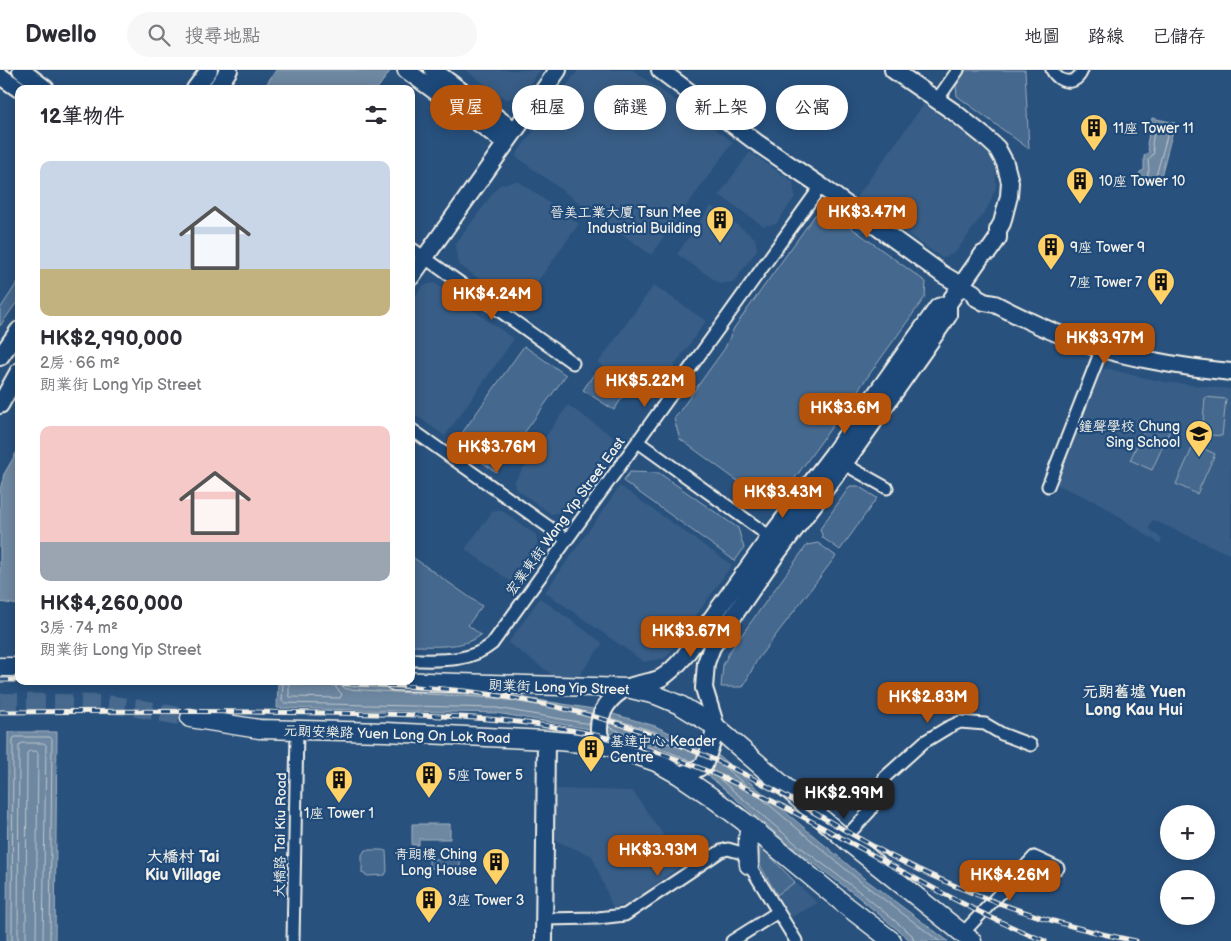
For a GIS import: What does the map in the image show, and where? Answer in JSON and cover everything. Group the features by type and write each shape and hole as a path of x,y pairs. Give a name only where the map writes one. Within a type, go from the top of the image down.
{"main road":[{"path":"0,667 15,667"},
{"name":"朗業街 Long Yip Street","path":"415,682 627,688 656,695 680,705 716,727 845,838 968,937"},
{"name":"元朗安樂路 Yuen Long On Lok Road","path":"190,718 259,729 298,731 386,732 546,740 601,739 628,752 656,762 679,775 750,826 892,941"},
{"path":"749,865 748,838 750,826"}],"street":[{"path":"198,85 209,70"},
{"path":"219,85 229,70"},
{"path":"406,70 511,137"},
{"path":"433,70 511,137"},
{"path":"415,272 558,70"},
{"path":"660,70 756,142 984,302 994,304 1068,338 1102,348 1189,367 1231,372"},
{"path":"679,775 696,770 704,765 716,727 704,688 706,663 712,647 776,541 833,454 938,307 948,304 967,289 983,254 981,246 989,233 998,230 1002,223 1009,196 1010,182 1005,163 997,148 937,100 893,70"},
{"path":"937,100 958,70"},
{"path":"1052,70 1055,76 1067,82 1074,81 1081,74 1082,70"},
{"path":"0,76 15,86"},
{"name":"宏業東街 Wang Yip Street East","path":"415,660 463,659 478,654 492,644 821,186"},
{"path":"415,251 573,362"},
{"path":"601,739 603,712 608,701 627,688 659,678 674,668 776,541 844,464 948,316 948,304"},
{"path":"0,356 15,335"},
{"path":"1048,486 1102,348"},
{"path":"0,406 15,378"},
{"path":"415,432 567,540"},
{"path":"638,442 776,541"},
{"path":"844,464 886,488"},
{"path":"845,838 870,811 885,777 924,742 947,728 960,722 985,724 1002,734 1031,745"},
{"name":"大橋路 Tai Kiu Road","path":"293,941 298,731"},
{"path":"544,941 546,740"},
{"path":"544,918 598,918 625,915 721,851 728,849 742,853 796,941"},
{"path":"968,937 1034,857 1058,868"},
{"path":"732,941 778,912"}],"shaded area":[{"path":"465,70 540,70 529,85 512,85 512,98 506,99 502,96 502,85 486,85"},
{"path":"578,70 633,70 654,85 594,85 594,130 666,130 666,94 676,101 676,130 716,130 733,142 651,255 515,156 534,130 584,130 584,85 567,85"},
{"path":"966,70 1025,70 1029,149 957,96 956,86"},
{"path":"924,104 983,147 992,159 996,173 996,187 988,207 956,252 942,258 856,198"},
{"path":"750,152 793,182 795,197 776,224 763,226 719,195"},
{"path":"518,181 579,224 519,307 458,264 455,245 499,185"},
{"name":"晉美工業大廈 Tsun Mee Industrial Building","path":"711,206 755,238 757,250 734,282 720,284 677,254"},
{"path":"831,213 926,282 925,297 782,496 761,498 680,439 674,419 725,348 734,328 815,215"},
{"path":"435,283 514,339 445,436 415,415 415,296 423,285"},
{"path":"654,285 706,321 650,400 598,363"},
{"path":"15,286 15,305 0,326 0,309"},
{"path":"524,346 566,375 496,472 455,443"},
{"path":"1104,369 1164,382 1231,389 1231,555 1153,520 1149,528 1162,539 1160,544 1100,504 1058,485 1057,478 1099,376"},
{"path":"596,371 626,392 614,410 583,390"},
{"path":"1205,397 1226,399 1222,436 1202,434"},
{"path":"568,405 612,436 614,449 571,510 551,514 516,489 515,480"},
{"path":"1149,420 1170,430 1152,470 1130,460"},
{"path":"1194,444 1215,454 1197,494 1176,484"},
{"path":"630,472 659,473 738,528 744,548 735,561 623,481"},
{"path":"620,486 732,565 666,658 644,662 545,592"},
{"path":"850,486 858,486 877,498 840,550 823,538 820,529"},
{"path":"501,510 536,535 539,555 517,586 465,549 492,512"},
{"path":"818,543 836,556 757,660 743,687 721,687 723,665 730,651 807,545"},
{"path":"415,559 482,606 468,625 481,635 465,643 415,646"},
{"path":"540,598 603,643 579,676 554,676 508,643"},
{"path":"556,789 633,791 683,864 627,905 613,908 592,856 554,840"},
{"path":"760,846 795,882 777,895 759,863"},
{"path":"365,850 386,851 387,871 385,875 368,876 362,873 362,855"},
{"path":"429,859 460,859 460,868 429,868"},
{"path":"795,882 818,903 790,918 777,895"}],"water":[{"path":"276,70 391,70 380,85 266,85"},
{"path":"1152,118 1175,123 1160,180 1153,184 1138,178 1140,172 1144,170 1144,156 1149,152 1147,144"},
{"path":"15,455 15,604 0,602 0,490 4,474"},
{"path":"278,685 362,685 496,693 599,710 655,726 719,756 865,879 948,941 911,941 857,896 792,847 709,776 673,758 607,732 496,713 277,708"},
{"path":"8,732 57,732 55,941 7,941"},
{"path":"412,824 450,824 450,839 419,839 419,845 412,845"}],"tunnel":[{"path":"0,702 106,704 190,718"}],"railway":[{"path":"0,680 15,680"},
{"path":"372,685 442,689 496,695 558,707 648,733 731,767 895,858 953,885 1043,918 1136,941"},
{"path":"0,712 284,712 413,715 500,720 543,725 585,733 628,743 720,776 813,822 951,897 1045,941"}],"place":[{"name":"11座 Tower 11","path":"1094,152"},
{"name":"10座 Tower 10","path":"1080,205"},
{"name":"晉美工業大廈 Tsun Mee Industrial Building","path":"720,244"},
{"name":"9座 Tower 9","path":"1051,271"},
{"name":"7座 Tower 7","path":"1161,306"},
{"name":"鐘聲學校 Chung Sing School","path":"1199,458"},
{"name":"基達中心 Keader Centre","path":"591,773"},
{"name":"5座 Tower 5","path":"429,799"},
{"name":"1座 Tower 1","path":"339,804"},
{"name":"青朗樓 Ching Long House","path":"496,886"},
{"name":"3座 Tower 3","path":"429,924"}],"district":[{"name":"元朗舊墟 Yuen Long Kau Hui","path":"1134,700"},
{"name":"大橋村 Tai Kiu Village","path":"183,865"}]}
